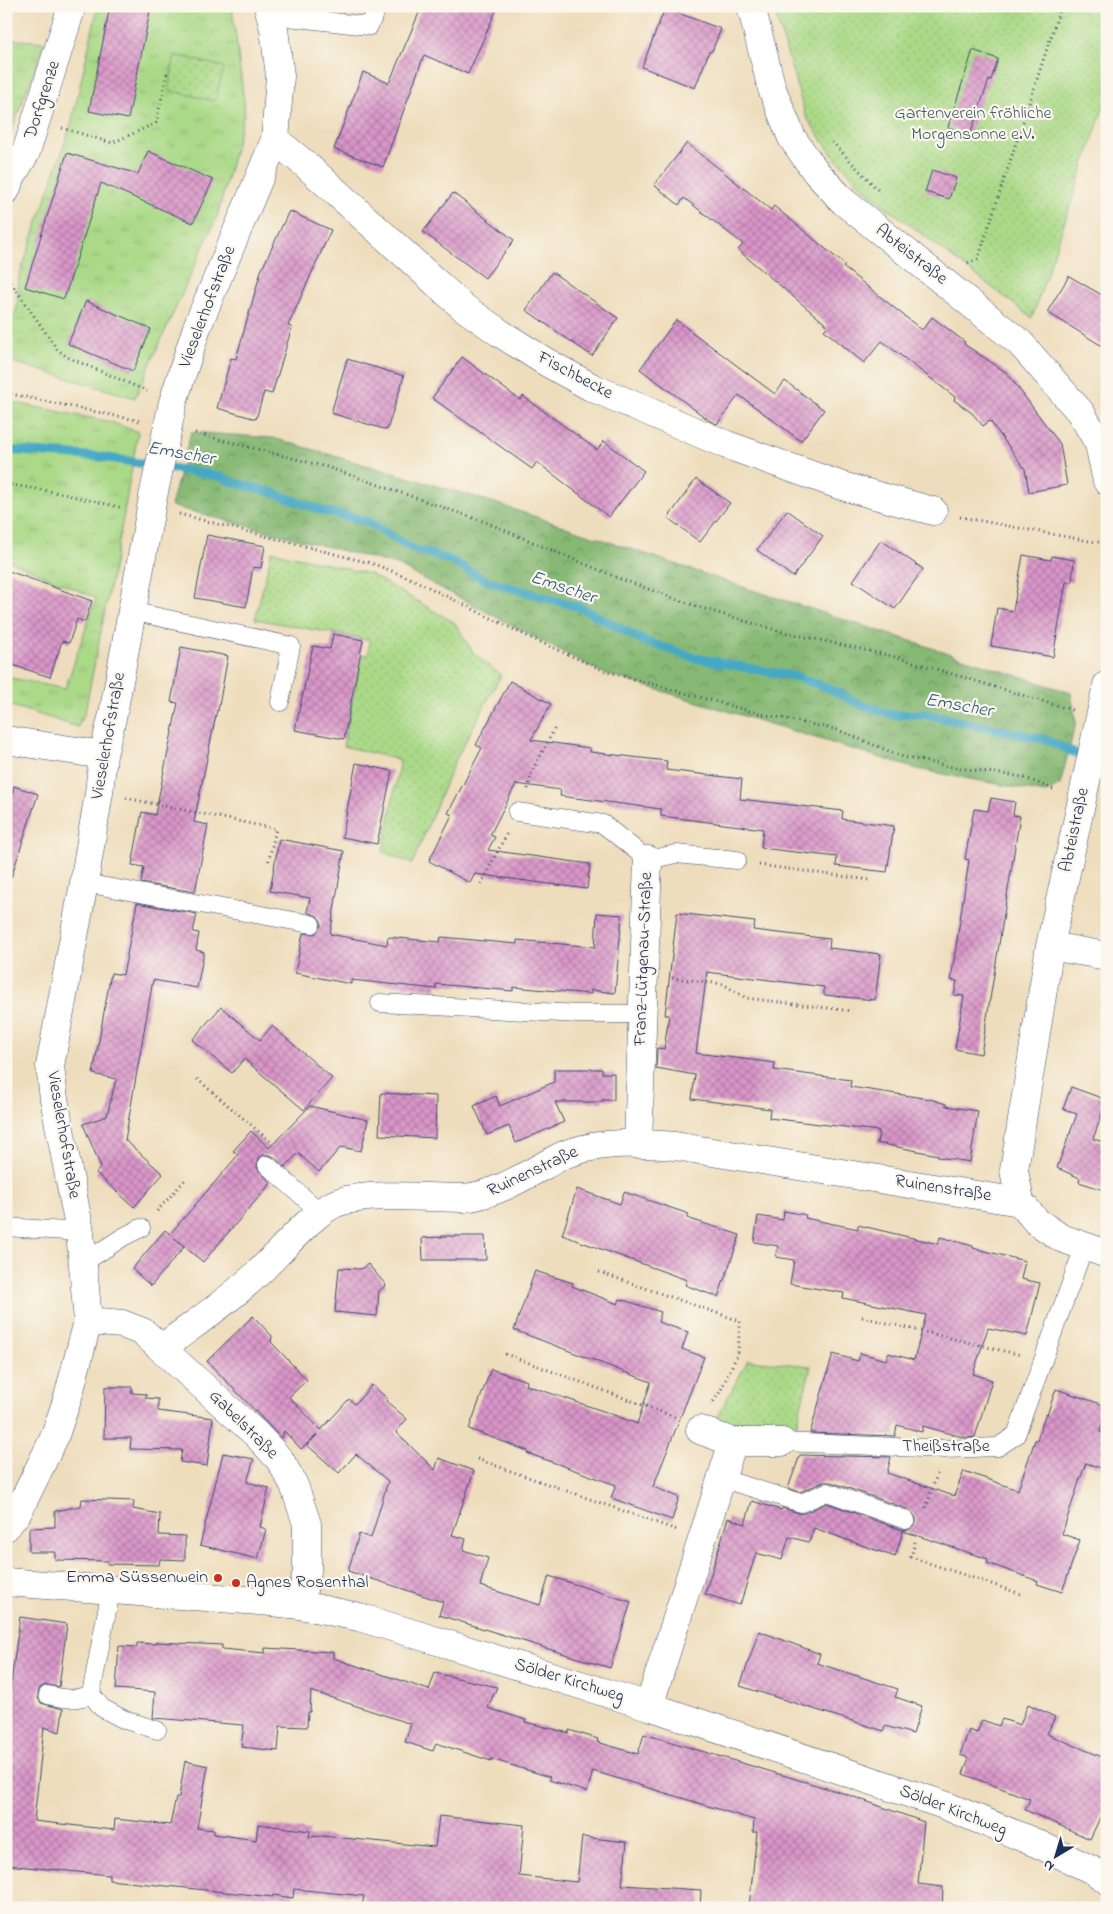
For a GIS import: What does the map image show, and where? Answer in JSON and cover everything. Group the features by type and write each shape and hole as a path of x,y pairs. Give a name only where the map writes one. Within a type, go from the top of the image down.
{"street":[{"name":"Dorfgrenze","path":"6,190 10,179 26,152 72,6"},
{"name":"Abteistraße","path":"751,6 772,89 792,138 816,172 844,202 1020,343 1081,413 1103,446 1107,481"},
{"name":"Vieselerhofstraße","path":"6,1527 18,1512 54,1438 68,1397 88,1321 80,1232 54,1099 50,1066 84,883 99,793 103,756 168,422 197,327 275,140 280,76 274,29 269,10"},
{"name":"Fischbecke","path":"275,140 312,170 464,307 500,333 546,362 591,387 727,446 842,486 933,511"},
{"name":"Abteistraße","path":"1020,1202 1014,1170 1050,946 1107,685"},
{"path":"6,740 103,756"},
{"name":"Franz-Lütgenau-Straße","path":"638,1143 648,860"},
{"path":"1050,946 1107,956"},
{"name":"Ruinenstraße","path":"162,1348 255,1276 320,1212 338,1202 358,1198 465,1198 482,1196 504,1188 568,1153 593,1147 638,1143 684,1148 1020,1202"},
{"path":"1020,1202 1036,1221 1061,1238 1096,1250"},
{"path":"88,1321 122,1324 143,1332 162,1348"},
{"name":"Gabelstraße","path":"162,1348 256,1434 280,1460 294,1485 307,1524 307,1570 300,1605"},
{"name":"Theißstraße","path":"703,1421 733,1442 782,1442"},
{"path":"649,1706 733,1442"},
{"name":"Sölder Kirchweg","path":"6,1582 300,1605 359,1617 649,1706 944,1804 1036,1843 1107,1880"}],"lane":[{"path":"269,10 368,26 378,6"},
{"path":"131,611 291,646 280,702"},
{"name":"Franz-Lütgenau-Straße","path":"518,812 603,824 648,860"},
{"path":"648,860 676,854 737,860"},
{"path":"84,883 311,924"},
{"path":"380,1003 579,1014 644,1014"},
{"path":"267,1165 320,1212"},
{"path":"6,1227 80,1232"},
{"path":"84,1263 123,1237 141,1228"},
{"name":"Theißstraße","path":"782,1442 946,1449 998,1447 1016,1435 1044,1360 1096,1250"},
{"path":"720,1478 801,1503 827,1492 915,1518"},
{"path":"111,1590 91,1694 102,1708 125,1720 157,1730"},
{"path":"48,1694 70,1700 81,1699 91,1694"}],"path":[{"path":"965,262 970,264 978,259 1062,6"},
{"path":"37,120 112,143 156,123 167,74 171,75"},
{"path":"828,138 883,194"},
{"path":"6,282 12,284 57,349 168,422"},
{"path":"6,393 168,422 327,467 485,522 618,578 698,607 780,632 896,657 1097,729"},
{"path":"6,484 151,506 374,564 414,580 531,638 605,671 757,713 838,730 902,757 953,767 1023,777 1082,796"},
{"path":"933,511 976,521 1107,543"},
{"path":"99,793 276,829 268,864"},
{"path":"737,860 768,868 870,880"},
{"path":"644,975 723,984 746,998 852,1011"},
{"path":"197,1079 273,1143 267,1165"},
{"path":"141,1228 186,1178"},
{"path":"505,1354 683,1419 703,1421 720,1392 738,1353 740,1322 599,1272"},
{"path":"862,1317 1044,1360"},
{"path":"915,1518 946,1449"},
{"path":"478,1459 701,1538"},
{"path":"916,1541 911,1557 1021,1594"}],"green space":[{"path":"98,6 232,6 245,110 218,214 135,398 6,360 6,337 17,308 19,277 71,125"},
{"name":"Gartenverein fröhliche Morgensonne e.V.","path":"773,6 1107,6 1107,97 1032,318 868,193 834,157 806,117"},
{"path":"6,39 45,42 6,145"},
{"path":"175,55 224,67 215,101 168,90"},
{"path":"6,401 111,422 138,432 85,712 78,727 6,704 6,677 65,689 96,598 6,559"},
{"path":"191,432 273,438 489,501 740,586 1071,693 1076,722 1060,785 1045,793 917,769 603,673 397,565 171,506"},
{"path":"272,551 370,574 455,623 474,654 501,675 454,763 412,864 383,852 400,760 343,746 362,655 368,655 370,640 255,619"},
{"path":"748,1360 811,1366 795,1431 727,1429 713,1425"}],"building":[{"path":"110,6 151,6 128,119 89,111"},
{"path":"422,6 498,6 468,74 424,55 383,167 334,149 363,72 389,83"},
{"path":"665,8 721,29 712,51 709,52 695,88 642,67"},
{"path":"973,50 998,59 970,135 948,127"},
{"path":"687,143 771,210 774,206 845,265 843,267 922,330 932,317 965,342 964,344 1007,373 1060,444 1067,485 1029,492 1025,469 990,421 983,426 972,413 954,400 955,397 882,341 864,363 824,330 828,326 738,250 743,244 684,198 679,205 654,185"},
{"path":"148,151 213,180 193,223 101,183 64,299 25,287 67,153 138,174"},
{"path":"932,170 956,178 949,199 925,192"},
{"path":"453,193 514,240 485,278 423,232"},
{"path":"289,211 331,230 288,326 292,327 272,394 264,392 256,419 217,408 231,358 236,359 261,271"},
{"path":"552,272 618,318 592,356 526,310"},
{"path":"1069,276 1107,298 1107,349 1047,312"},
{"path":"86,301 151,329 133,371 68,344"},
{"path":"676,320 775,394 785,381 824,410 801,441 739,395 717,424 710,421 640,369"},
{"path":"462,357 520,400 523,396 597,450 604,441 644,471 609,517 537,462 532,469 432,398"},
{"path":"347,359 404,376 387,430 331,413"},
{"path":"696,479 730,503 700,542 668,518"},
{"path":"787,510 823,536 793,577 757,550"},
{"path":"207,535 265,546 261,568 253,567 246,607 195,598"},
{"path":"881,540 923,569 895,609 853,581"},
{"path":"1023,555 1051,560 1052,556 1074,560 1072,582 1066,582 1053,657 991,646 997,608 1013,611"},
{"path":"6,570 92,601 85,622 77,619 69,643 62,641 50,677 6,663"},
{"path":"333,634 363,640 344,739 295,730 313,646 330,649"},
{"path":"181,647 228,656 194,822 208,825 195,892 141,883 144,867 132,865 142,812 155,815 178,703 171,702"},
{"path":"510,681 551,704 531,740 590,748 590,752 667,761 666,770 742,779 740,799 843,811 842,819 894,826 887,872 836,866 837,857 761,848 763,829 661,816 661,809 560,796 561,790 516,784 490,835 495,837 488,850 590,864 587,889 475,874 470,883 429,861 452,815 448,813 482,748 476,745"},
{"path":"356,763 392,771 377,844 342,837"},
{"path":"14,786 38,794 11,878 6,877 6,793 12,795"},
{"path":"991,798 1015,802 1013,815 1020,816 981,1054 955,1049 964,996 954,995 957,981 951,980 969,860 965,859 974,809 988,811"},
{"path":"279,839 344,851 330,934 387,945 388,937 440,942 441,937 517,944 517,940 595,947 597,913 622,915 615,993 591,990 591,994 513,987 513,991 436,984 436,989 351,980 351,984 295,973 303,933 315,934 321,926 321,921 317,916 307,912 310,898 270,891"},
{"path":"137,903 197,914 193,932 199,933 196,950 204,952 197,988 153,980 125,1140 163,1174 134,1207 96,1173 101,1167 83,1124 107,1116 116,1079 93,1074 111,973 123,975"},
{"path":"677,913 755,922 753,930 830,939 829,948 881,954 875,1000 824,995 824,987 707,972 696,1053 775,1063 774,1070 851,1080 850,1087 930,1099 946,1104 946,1106 978,1111 970,1162 938,1157 938,1155 877,1143 879,1131 769,1118 770,1109 692,1099 695,1075 656,1068 657,1048 664,1049 669,1015 665,1015"},
{"path":"221,1007 260,1040 272,1026 332,1078 304,1110 244,1059 232,1073 192,1040"},
{"path":"554,1069 602,1069 602,1073 614,1073 614,1100 602,1100 602,1102 555,1102 564,1122 516,1143 509,1126 487,1135 474,1106 496,1096 500,1106 554,1082"},
{"path":"1071,1087 1107,1100 1093,1139 1107,1143 1107,1191 1079,1182 1080,1178 1057,1168 1077,1114 1063,1109"},
{"path":"381,1093 436,1096 435,1138 379,1135"},
{"path":"310,1106 368,1120 361,1151 341,1147 319,1172 298,1153 285,1167 274,1157 263,1155 259,1158 257,1168 271,1183 203,1262 174,1238 184,1247 151,1286 132,1269 165,1230 170,1234 221,1175 238,1155 233,1151 251,1131 269,1148"},
{"path":"577,1189 620,1204 624,1192 689,1214 687,1218 740,1235 718,1297 685,1285 687,1280 562,1235"},
{"path":"784,1211 806,1215 805,1218 858,1229 858,1225 938,1244 940,1237 973,1246 973,1248 1025,1261 1021,1279 1040,1283 1027,1336 988,1328 973,1374 992,1380 975,1437 966,1438 923,1426 922,1432 897,1425 895,1436 810,1433 833,1354 858,1361 860,1353 886,1360 888,1353 914,1360 926,1315 843,1298 844,1293 790,1284 794,1260 776,1257 778,1246 754,1242 758,1216 783,1220"},
{"path":"485,1236 486,1260 423,1260 422,1238"},
{"path":"368,1264 386,1285 379,1291 377,1316 335,1312 339,1268 361,1269"},
{"path":"535,1271 573,1283 572,1286 618,1304 620,1299 661,1312 658,1322 688,1332 682,1349 704,1357 653,1487 679,1497 672,1520 611,1498 616,1485 527,1453 528,1451 469,1429 491,1369 527,1381 526,1385 637,1424 651,1382 514,1330"},
{"path":"253,1316 272,1336 271,1342 307,1380 289,1397 321,1430 349,1399 355,1404 372,1385 388,1399 386,1401 407,1419 396,1432 435,1470 439,1458 474,1471 452,1535 466,1539 463,1550 488,1558 480,1586 540,1605 549,1576 631,1602 610,1668 439,1615 443,1602 348,1571 359,1534 371,1538 388,1481 356,1454 339,1473 307,1445 317,1435 301,1449 284,1431 282,1439 207,1361"},
{"path":"105,1387 132,1387 132,1393 146,1394 146,1398 158,1399 158,1411 213,1418 207,1466 180,1462 182,1450 130,1449 131,1438 104,1438"},
{"path":"1056,1389 1107,1406 1100,1432 1107,1434 1107,1470 1086,1463 1062,1534 1080,1540 1062,1592 1037,1584 1038,1581 987,1563 988,1559 903,1531 895,1557 814,1528 809,1542 789,1537 782,1560 756,1553 740,1605 705,1594 728,1518 745,1524 752,1501 781,1510 782,1508 799,1513 805,1513 827,1503 902,1530 908,1530 916,1524 916,1518 910,1510 831,1482 823,1482 800,1492 788,1488 800,1455 891,1457 887,1473 954,1496 964,1471 1018,1490 1035,1440 1037,1440"},
{"path":"223,1453 254,1459 247,1482 269,1488 260,1527 266,1529 258,1559 200,1545"},
{"path":"82,1499 134,1501 133,1509 160,1514 159,1535 185,1536 185,1560 160,1559 159,1565 107,1564 108,1561 55,1560 55,1552 29,1552 29,1528 55,1527 55,1511 81,1506"},
{"path":"20,1617 67,1624 59,1687 45,1685 40,1688 38,1693 41,1703 63,1709 60,1732 44,1727 34,1821 114,1830 115,1819 170,1825 176,1797 179,1797 185,1761 208,1766 197,1828 214,1830 214,1834 256,1840 258,1824 310,1831 309,1837 322,1836 435,1847 439,1816 524,1825 519,1876 577,1882 582,1837 627,1842 622,1885 701,1890 700,1908 376,1908 362,1906 364,1896 294,1889 293,1898 273,1895 273,1897 109,1880 109,1875 6,1865 6,1689 10,1690"},
{"path":"759,1631 820,1654 817,1663 898,1689 895,1697 922,1706 913,1734 885,1726 884,1731 740,1686"},
{"path":"156,1642 222,1645 222,1649 265,1653 265,1648 333,1652 333,1658 429,1690 435,1673 497,1687 488,1708 526,1720 525,1722 569,1733 569,1730 598,1739 597,1742 638,1754 644,1734 843,1793 924,1822 918,1884 943,1887 942,1908 749,1908 757,1832 753,1832 754,1820 593,1771 587,1792 549,1780 550,1777 491,1759 491,1761 436,1743 433,1751 405,1742 411,1724 311,1691 307,1727 280,1726 278,1751 241,1747 244,1725 153,1718 155,1692 116,1689 119,1646 137,1647 137,1643 155,1644"},
{"path":"1028,1704 1055,1717 1047,1734 1107,1759 1107,1803 1090,1839 1025,1810 1030,1799 963,1774 969,1758 960,1755 969,1730 977,1733 982,1720 999,1726 1002,1719 1020,1725"}],"waterway":[{"name":"Emscher","path":"6,450 102,457 219,476 232,482 271,492 323,511 367,521 411,548 450,560 487,581 582,608 642,640 695,658 797,677 831,689 861,705 895,715 925,714 1047,740 1107,768"}],"place":[{"name":"Emma Süssenwein","path":"218,1578"},
{"name":"Agnes Rosenthal","path":"236,1583"}]}
